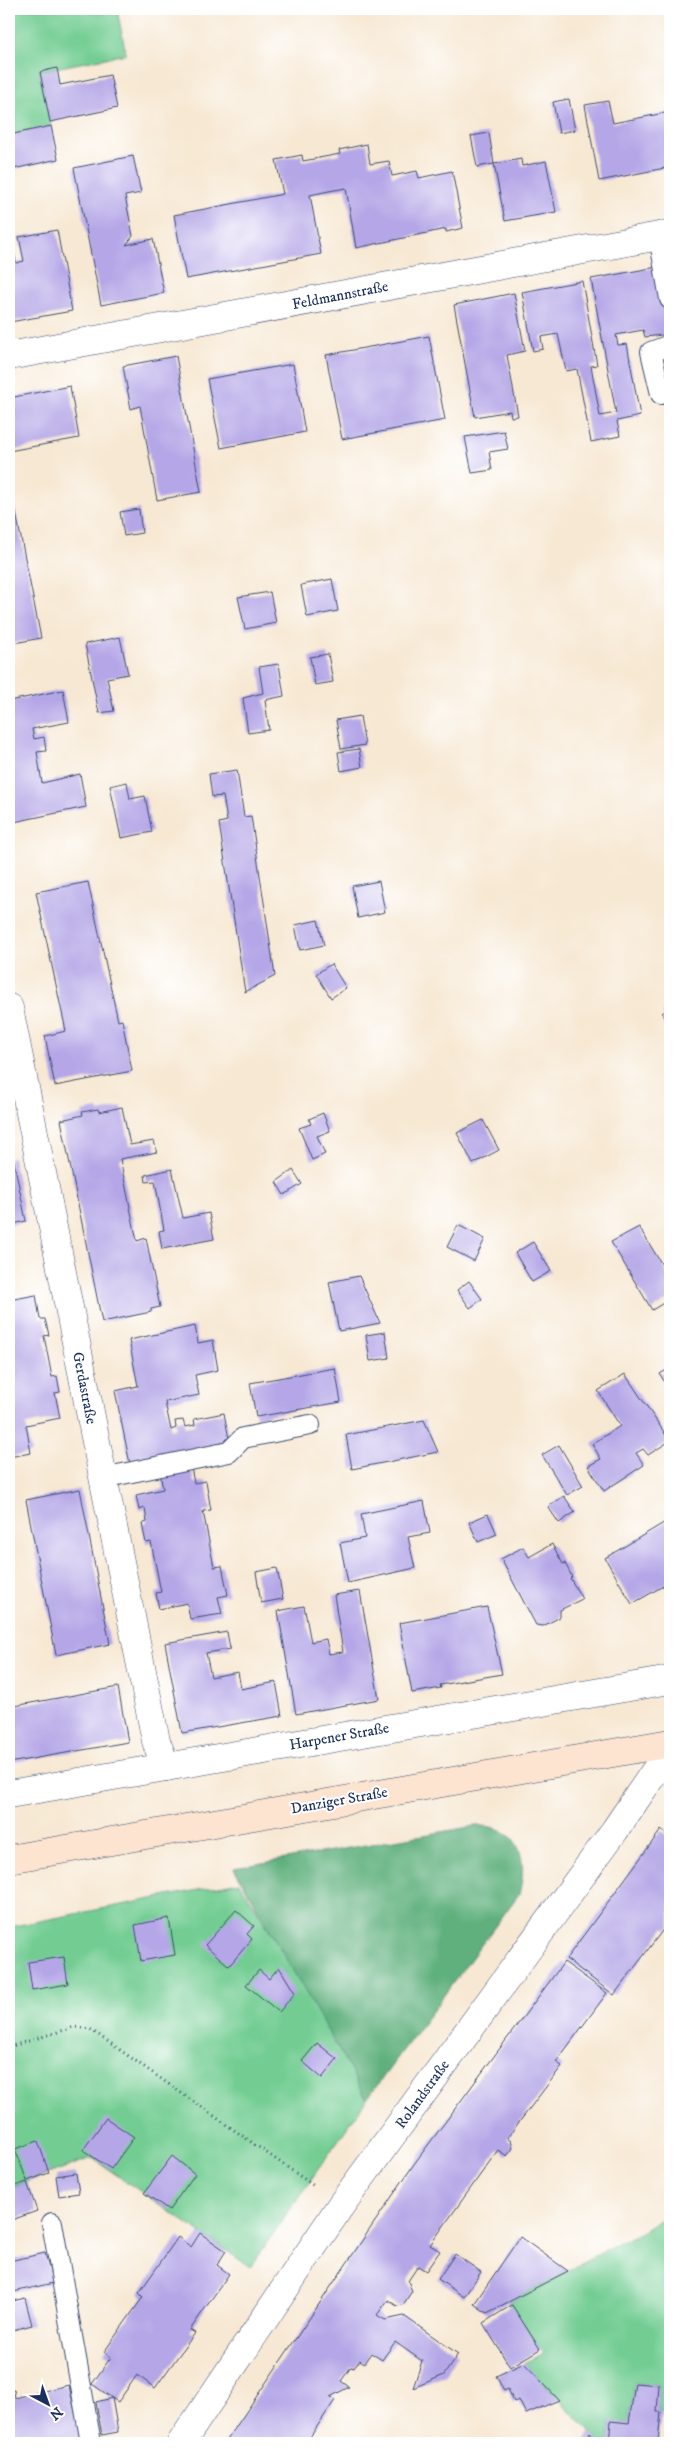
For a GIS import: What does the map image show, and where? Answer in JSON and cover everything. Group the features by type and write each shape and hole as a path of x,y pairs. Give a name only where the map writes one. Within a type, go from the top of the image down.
{"main road":[{"name":"Danziger Straße","path":"9,1859 670,1743"}],"street":[{"name":"Feldmannstraße","path":"9,356 665,235"},
{"name":"Gerdastraße","path":"9,1008 156,1741 166,1766"},
{"name":"Harpener Straße","path":"9,1794 670,1680"},
{"name":"Rolandstraße","path":"180,2443 342,2205 609,1838 670,1749"}],"lane":[{"path":"665,235 670,299"},
{"path":"661,394 651,352 670,345"},
{"path":"103,1478 229,1452 243,1438 310,1425"},
{"path":"52,2222 92,2443"}],"path":[{"path":"9,2047 74,2027 90,2029 342,2205"}],"green space":[{"path":"9,9 117,9 126,54 40,71 51,126 9,135"},
{"path":"475,1826 490,1827 502,1831 511,1837 517,1845 523,1867 519,1894 367,2099 234,1868"},
{"path":"239,1882 293,1968 367,2099 250,2267 92,2158 9,2188 9,1927"},
{"path":"670,2212 670,2413 657,2412 659,2385 635,2383 629,2423 611,2422 609,2443 601,2443 524,2363 543,2353 509,2302 652,2226"}],"building":[{"path":"57,68 60,85 110,75 117,108 50,122 40,72"},
{"path":"569,99 575,130 559,133 553,102"},
{"path":"608,101 613,123 670,112 670,167 599,181 585,105"},
{"path":"51,126 58,159 9,170 9,135"},
{"path":"489,133 494,164 477,167 471,136"},
{"path":"367,144 370,164 389,161 392,176 417,171 419,178 452,171 463,228 446,232 446,229 356,248 346,188 329,191 310,195 321,254 186,279 174,215 283,194 276,160 302,155 303,161 340,154 339,150"},
{"path":"133,156 141,193 125,196 133,236 126,245 153,239 164,293 101,305 74,168"},
{"path":"521,159 522,166 546,161 556,212 505,221 494,164"},
{"path":"57,230 72,311 10,322 9,252 14,252 16,263 24,261 19,237"},
{"path":"657,267 670,334 645,337 643,330 616,335 618,345 627,344 640,416 617,421 620,436 591,442 577,369 566,371 558,334 541,337 543,349 533,351 522,292 582,281 597,365 591,366 600,416 616,413 591,279"},
{"path":"514,293 525,351 507,355 518,416 511,417 510,411 475,417 454,305"},
{"path":"429,336 445,420 342,439 326,355"},
{"path":"176,356 201,492 157,500 140,406 131,409 123,366"},
{"path":"293,364 305,432 221,448 207,379"},
{"path":"70,386 79,438 9,451 9,398"},
{"path":"504,431 508,449 489,452 492,470 472,473 465,437"},
{"path":"13,498 41,638 9,644 9,499"},
{"path":"139,509 142,533 124,536 120,512"},
{"path":"332,579 338,611 307,617 301,585"},
{"path":"270,592 276,623 245,629 238,597"},
{"path":"120,637 128,674 107,678 114,711 99,713 85,644"},
{"path":"328,654 333,682 315,685 310,657"},
{"path":"279,664 284,696 265,700 269,730 248,733 243,698 263,693 259,667"},
{"path":"63,690 69,722 32,729 34,739 44,737 46,751 37,752 42,783 80,774 86,807 9,823 9,701"},
{"path":"360,716 365,745 341,749 336,720"},
{"path":"359,749 362,767 341,771 338,752"},
{"path":"237,770 244,817 251,816 275,976 245,992 219,823 227,821 223,796 212,797 209,774"},
{"path":"127,782 130,799 145,796 152,832 121,838 110,786"},
{"path":"379,881 385,912 358,918 352,886"},
{"path":"88,882 118,1021 122,1020 132,1071 55,1086 45,1036 66,1031 36,892"},
{"path":"318,920 324,945 300,950 295,925"},
{"path":"331,964 346,988 331,998 316,974"},
{"path":"670,1008 670,1027 662,1013"},
{"path":"122,1107 130,1145 154,1141 157,1152 120,1159 137,1241 146,1238 160,1307 151,1309 151,1312 102,1322 61,1120 83,1115 82,1112 98,1109 99,1112"},
{"path":"323,1113 330,1131 317,1136 325,1154 312,1160 299,1128 311,1124 309,1119"},
{"path":"483,1120 499,1150 473,1164 457,1133"},
{"path":"13,1157 26,1221 9,1225 9,1158"},
{"path":"172,1169 183,1218 209,1213 214,1239 162,1249 159,1231 164,1230 155,1181 146,1182 145,1175"},
{"path":"293,1170 302,1184 284,1195 276,1182"},
{"path":"458,1225 485,1239 474,1261 447,1247"},
{"path":"639,1227 670,1278 670,1299 652,1310 611,1242"},
{"path":"533,1242 551,1271 532,1282 515,1253"},
{"path":"359,1276 380,1323 339,1331 329,1282"},
{"path":"469,1281 482,1299 470,1308 457,1290"},
{"path":"36,1295 40,1319 45,1319 49,1335 44,1336 52,1377 57,1376 60,1392 55,1393 60,1418 26,1425 31,1453 9,1457 9,1300"},
{"path":"195,1326 198,1343 213,1340 218,1370 195,1375 199,1395 165,1402 171,1430 176,1428 175,1421 183,1420 185,1427 195,1425 194,1419 224,1413 230,1444 130,1464 115,1391 138,1386 129,1340"},
{"path":"385,1332 389,1358 370,1361 366,1335"},
{"path":"335,1368 341,1402 256,1417 250,1383"},
{"path":"670,1368 670,1392 660,1374"},
{"path":"625,1374 670,1441 648,1455 643,1449 636,1453 644,1465 604,1491 588,1466 601,1459 592,1444 620,1426 598,1391"},
{"path":"424,1420 438,1452 352,1469 346,1435"},
{"path":"559,1445 583,1486 567,1495 542,1455"},
{"path":"191,1467 194,1483 206,1481 211,1510 203,1511 214,1567 222,1566 228,1595 218,1597 222,1614 190,1619 187,1603 159,1609 156,1593 161,1592 151,1542 146,1543 142,1524 147,1522 145,1508 139,1510 136,1495 163,1489 160,1473"},
{"path":"80,1489 110,1644 56,1655 26,1500"},
{"path":"564,1496 575,1512 559,1523 548,1507"},
{"path":"424,1501 430,1533 408,1537 415,1568 348,1583 340,1543 365,1538 361,1514"},
{"path":"488,1514 497,1534 478,1542 469,1522"},
{"path":"670,1516 670,1582 632,1604 605,1558 667,1521"},
{"path":"552,1544 563,1564 565,1563 572,1577 570,1578 582,1599 560,1610 560,1617 543,1626 536,1625 501,1559 523,1547 529,1557"},
{"path":"277,1568 283,1599 261,1603 256,1572"},
{"path":"360,1591 379,1699 296,1714 278,1611 304,1606 311,1642 326,1639 329,1654 343,1652 334,1595"},
{"path":"487,1607 502,1674 440,1685 441,1688 412,1693 399,1623"},
{"path":"227,1632 230,1649 206,1653 211,1677 238,1672 241,1689 276,1682 282,1716 182,1733 165,1643"},
{"path":"118,1687 128,1742 9,1763 9,1707"},
{"path":"661,1830 670,1837 670,1926 668,1929 665,1927 614,1995 566,1959"},
{"path":"236,1910 254,1926 247,1934 252,1939 229,1966 205,1945"},
{"path":"169,1918 175,1955 141,1961 135,1925"},
{"path":"64,1957 68,1984 32,1990 28,1962"},
{"path":"564,1962 607,1993 556,2062 562,2066 507,2138 511,2141 513,2148 507,2156 498,2150 430,2245 440,2251 426,2271 418,2266 408,2281 412,2291 403,2305 397,2306 388,2300 377,2315 385,2320 404,2316 458,2354 444,2375 413,2388 422,2361 395,2342 382,2360 371,2353 364,2363 360,2360 354,2368 351,2367 341,2381 349,2387 330,2397 335,2400 306,2443 225,2443 414,2164"},
{"path":"279,1967 295,1993 279,2012 246,1985 259,1970 269,1979"},
{"path":"317,2043 337,2059 322,2078 302,2061"},
{"path":"106,2118 134,2137 111,2169 83,2150"},
{"path":"38,2141 49,2173 27,2181 15,2149"},
{"path":"172,2156 195,2174 169,2210 144,2193"},
{"path":"76,2173 79,2193 59,2196 56,2176"},
{"path":"27,2182 37,2211 9,2221 9,2188"},
{"path":"200,2233 226,2251 217,2265 229,2274 190,2330 195,2333 155,2388 137,2375 118,2402 92,2384 111,2357 104,2352 143,2297 139,2293 178,2237 191,2247"},
{"path":"520,2237 568,2271 487,2313 474,2304"},
{"path":"45,2253 53,2283 9,2293 9,2261"},
{"path":"455,2254 481,2272 464,2297 438,2279"},
{"path":"25,2298 32,2325 9,2331 9,2302"},
{"path":"512,2305 540,2349 510,2367 483,2323"},
{"path":"524,2363 559,2400 526,2414 519,2400 514,2402 508,2389 504,2391 496,2376"},
{"path":"635,2383 659,2385 657,2412 661,2412 658,2443 609,2443 611,2421 629,2423"},
{"path":"69,2385 82,2443 26,2443 25,2439 9,2443 9,2391 14,2390 15,2398"},
{"path":"112,2398 118,2432 102,2435 96,2402"},
{"path":"590,2432 601,2443 585,2443"}]}
